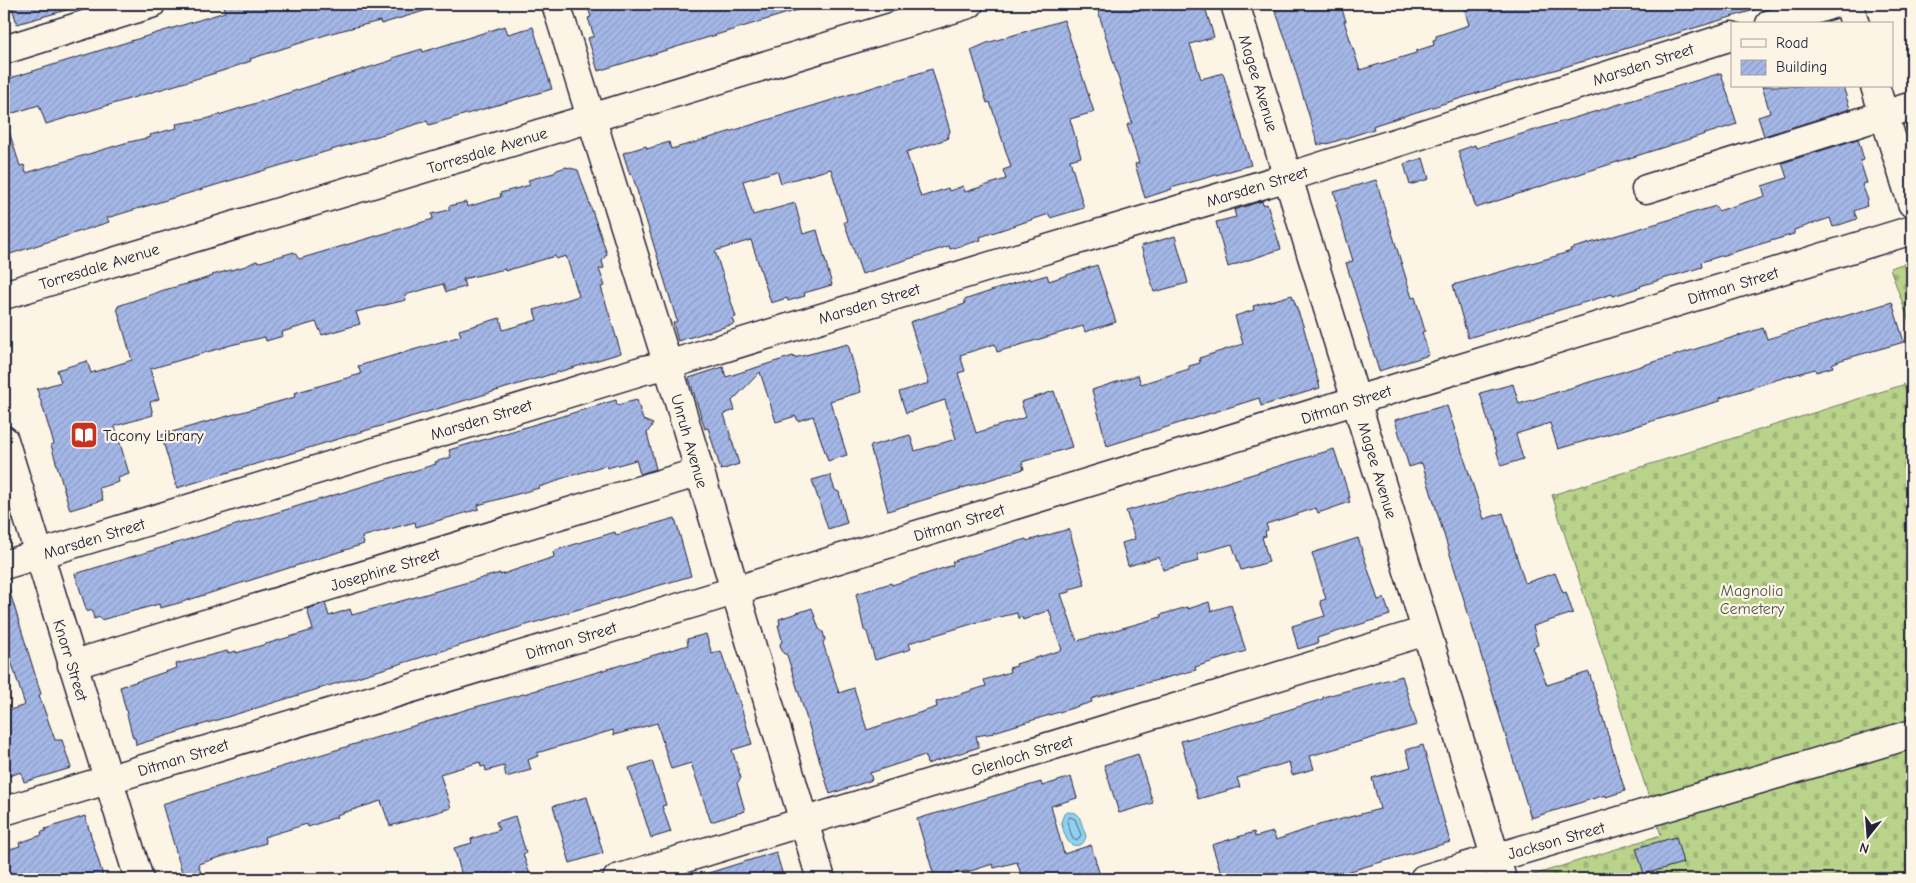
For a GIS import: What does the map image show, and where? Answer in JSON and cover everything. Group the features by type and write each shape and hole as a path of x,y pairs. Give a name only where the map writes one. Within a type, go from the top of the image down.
{"street":[{"path":"4,50 151,4"},
{"name":"Unruh Avenue","path":"556,4 668,365 698,472 821,879"},
{"name":"Torresdale Avenue","path":"4,295 969,4"},
{"name":"Magee Avenue","path":"1235,4 1499,868"},
{"path":"1776,22 1833,4"},
{"path":"1849,4 1854,22"},
{"name":"Marsden Street","path":"4,565 644,370 668,365 1007,260 1288,177 1731,36"},
{"path":"1876,88 1912,203"},
{"path":"1646,189 1912,106"},
{"name":"Ditman Street","path":"4,811 734,591 1912,230"},
{"name":"Knorr Street","path":"4,440 139,879"},
{"name":"Josephine Street","path":"72,665 698,472"},
{"name":"Glenloch Street","path":"617,879 1426,630"},
{"name":"Jackson Street","path":"1424,879 1499,868 1658,810 1912,734"}],"green space":[{"path":"1912,261 1912,330 1890,268"},
{"name":"Magnolia Cemetery","path":"1912,382 1912,879 1531,879 1530,876 1661,835 1552,495"}],"water":[{"path":"1068,812 1076,813 1079,816 1086,836 1081,844 1075,845 1068,842 1061,822 1064,814"}],"building":[{"path":"11,4 69,4 70,9 17,24"},
{"path":"224,4 433,4 434,8 381,24 380,21 335,32 250,59 251,61 222,71 46,124 39,105 4,116 4,80 225,12"},
{"path":"587,4 800,4 801,9 598,71 588,38 594,36 588,18 591,17"},
{"path":"1120,4 1204,4 1214,37 1190,44 1201,79 1223,73 1251,165 1171,188 1145,198 1135,164 1139,163 1127,125 1132,123 1098,11"},
{"path":"1273,4 1340,4 1360,70 1416,53 1416,51 1434,45 1433,40 1436,39 1436,36 1469,25 1463,4 1760,4 1761,8 1481,92 1378,124 1373,126 1374,129 1327,144 1318,145"},
{"path":"1064,20 1094,112 1070,119 1081,157 1070,160 1084,208 1050,218 1049,214 980,237 981,240 950,249 949,246 862,274 844,222 847,221 831,169 781,183 777,171 743,181 753,215 795,203 803,234 817,230 832,285 804,293 805,296 788,301 787,298 771,303 751,240 715,251 736,317 732,318 734,324 678,341 673,323 677,321 632,174 630,175 623,153 646,146 647,149 669,142 671,149 932,69 950,131 947,139 906,152 921,197 948,188 949,191 963,186 965,192 1006,179 1003,170 1011,167 990,102 987,103 971,50 987,43"},
{"path":"505,26 508,34 533,27 552,89 429,125 427,121 107,218 109,222 4,256 4,129 8,128 20,166 24,165 26,173 151,137 150,135 177,128 176,124 206,119 393,60 392,58 422,49 423,52"},
{"path":"1721,73 1737,124 1476,208 1458,151 1475,145 1476,148"},
{"path":"1763,88 1844,88 1850,109 1764,136 1758,117 1770,113"},
{"path":"1858,139 1864,160 1860,161 1867,183 1862,184 1868,200 1866,201 1867,206 1854,211 1857,219 1833,227 1830,218 1794,230 1794,234 1701,262 1702,267 1613,296 1612,294 1468,338 1453,285 1553,257 1571,251 1570,249 1716,206 1718,211 1765,196 1762,186 1787,178 1782,163"},
{"path":"1423,158 1429,179 1410,185 1404,164"},
{"path":"566,167 578,170 607,254 602,261 604,268 599,269 605,286 601,287 621,353 177,488 161,435 295,397 294,393 361,374 358,366 461,336 459,330 500,318 503,330 537,320 534,310 579,296 566,256 556,259 555,256 505,271 505,269 463,279 465,287 446,292 443,284 405,295 406,300 356,312 360,324 322,335 316,322 282,332 283,336 266,341 265,337 231,345 150,369 159,399 150,402 153,415 115,426 129,474 118,478 119,482 99,488 103,500 70,510 51,445 54,444 37,389 61,382 57,370 87,361 91,373 132,360 118,306 212,275 246,266 256,261 260,262 294,252 299,259 433,219 432,214 449,210 449,206 466,202 467,207 501,197 500,193 530,185 528,180 554,173"},
{"path":"1376,180 1412,298 1415,297 1425,331 1422,332 1429,355 1379,371 1346,263 1353,261 1334,192"},
{"path":"1262,201 1263,205 1267,204 1281,249 1228,267 1216,222 1236,217 1234,210"},
{"path":"1175,236 1188,283 1154,292 1141,246"},
{"path":"1097,265 1116,322 1085,332 1083,326 997,352 995,344 960,355 965,371 958,373 976,433 1026,417 1021,402 1054,391 1072,447 1022,462 1024,469 888,511 870,446 910,435 915,451 956,439 945,400 906,413 899,392 929,383 910,322 965,304 964,300 1030,278 1030,280 1047,275 1049,281"},
{"path":"1292,295 1303,325 1320,388 1261,406 1259,398 1107,446 1092,390 1138,375 1141,384 1189,369 1189,366 1200,363 1199,358 1243,344 1235,316 1254,310 1253,306"},
{"path":"1892,302 1904,342 1841,360 1832,364 1833,367 1816,372 1815,369 1779,379 1720,398 1720,401 1558,449 1550,423 1516,434 1523,459 1501,466 1480,393 1513,384 1519,404 1763,328 1767,339"},
{"path":"848,344 861,392 830,401 847,455 828,461 813,416 798,421 796,416 776,422 760,372 732,401 735,410 724,414 739,464 721,470 708,428 705,429 689,378 723,367 726,377 793,356 794,358"},
{"path":"616,400 617,405 637,400 643,420 653,424 647,433 656,469 640,474 636,460 607,468 606,465 557,480 539,488 478,505 479,509 416,527 415,522 362,537 364,544 179,603 160,608 159,604 101,620 100,617 94,619 92,610 87,612 75,574 436,464 435,462 451,457 449,450"},
{"path":"1447,406 1484,519 1503,513 1525,583 1555,573 1563,593 1566,592 1573,613 1533,626 1538,645 1533,647 1547,685 1589,672 1625,791 1606,797 1605,795 1531,818 1422,463 1409,467 1395,420"},
{"path":"1334,449 1350,502 1318,513 1316,508 1266,524 1268,530 1265,531 1266,536 1262,537 1269,562 1241,570 1232,544 1197,554 1199,561 1163,570 1159,557 1128,566 1122,543 1135,539 1126,511"},
{"path":"830,475 835,490 839,492 847,523 828,529 812,480"},
{"path":"675,518 691,576 136,745 135,738 133,738 120,687 177,668 176,664 227,651 228,653 236,651 236,653 313,630 307,609 325,603 329,616 350,609 352,615 500,573 500,575 554,557 553,552 556,550 615,532 616,535"},
{"path":"1069,529 1085,585 1070,589 1070,592 1061,594 1077,641 1209,602 1211,611 1231,605 1246,651 1195,667 1196,670 1127,688 1091,699 1092,702 994,733 976,736 979,747 927,764 925,755 870,773 872,780 830,794 787,655 783,653 780,645 782,640 778,625 780,625 779,619 812,608 819,629 823,632 825,639 823,643 839,693 854,688 867,730 937,707 936,702 986,686 984,680 1010,672 1009,668 1017,666 1016,664 1062,650 1049,610 1023,620 1022,617 1018,618 1017,613 975,623 912,642 909,644 911,649 875,660 867,632 864,630 856,594 891,583 892,585 953,565 952,562 962,558 1026,539 1027,541"},
{"path":"1358,538 1378,600 1384,598 1390,615 1317,638 1318,643 1298,649 1292,626 1325,616 1320,601 1326,599 1312,553"},
{"path":"8,586 41,694 39,695 55,740 62,740 71,768 24,782 21,772 4,778 4,712 25,705 4,639 4,587"},
{"path":"706,634 712,654 721,651 735,694 737,693 752,744 732,750 741,778 737,783 745,811 711,822 691,763 671,769 657,723 614,735 613,730 537,753 538,756 528,760 531,770 506,777 504,766 486,771 485,766 481,767 480,762 440,774 451,808 390,826 381,801 336,815 337,817 308,827 307,824 264,837 266,843 198,864 203,879 184,879 162,804 468,709 688,645 687,639"},
{"path":"1402,676 1417,725 1310,756 1314,769 1292,775 1289,762 1237,778 1240,787 1198,799 1181,741 1249,722 1323,699 1323,697"},
{"path":"1423,745 1450,842 1323,879 1223,879 1212,845 1254,832 1255,837 1273,832 1276,840 1319,825 1380,809 1372,778 1411,767 1406,750"},
{"path":"1138,754 1153,803 1119,813 1104,765"},
{"path":"652,761 666,805 662,806 671,832 651,838 629,768"},
{"path":"1071,777 1077,798 1051,806 1064,854 1091,845 1101,879 1036,879 1034,874 1022,878 1017,862 994,868 993,864 935,879 917,819 1041,782 1042,786"},
{"path":"587,797 603,853 570,863 553,806"},
{"path":"85,816 104,879 4,879 4,851 20,846 19,843 42,835 41,832 46,831 45,829"},
{"path":"515,816 526,853 523,854 530,875 514,879 463,879 454,848 472,843 471,839 499,830 496,822"},
{"path":"1676,837 1683,863 1644,874 1636,848"},
{"path":"776,852 784,879 703,879 702,875"}],"place":[{"name":"Tacony Library","path":"84,435"}]}
